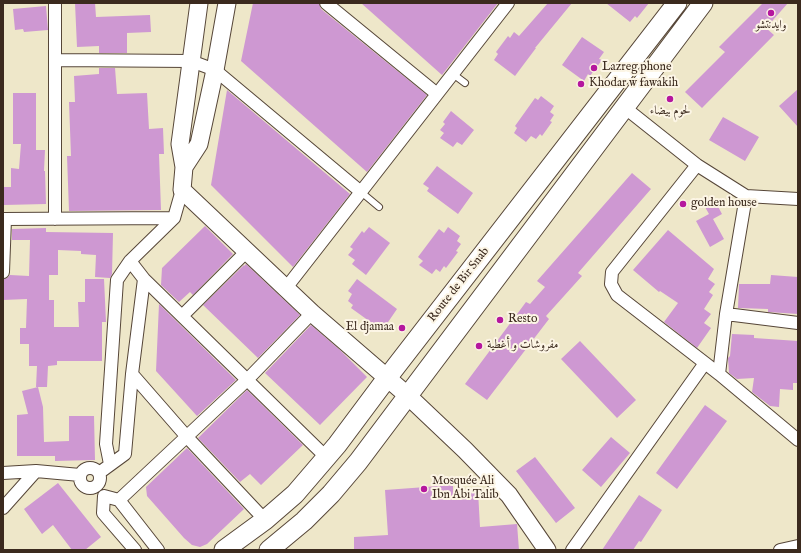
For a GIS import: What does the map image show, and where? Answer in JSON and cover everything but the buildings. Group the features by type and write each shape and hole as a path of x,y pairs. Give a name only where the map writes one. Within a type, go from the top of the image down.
{"main road":[{"name":"Route de Bir Snab","path":"224,550 265,520 294,494 326,457 677,3"},
{"name":"Route de Bir Snab","path":"269,550 304,521 331,494 358,462 624,106 703,3"}],"street":[{"path":"55,3 55,219"},
{"path":"110,464 106,444 117,280 130,261 174,218 182,190 184,167 180,144 199,3"},
{"path":"184,167 199,144 215,70 227,3"},
{"path":"326,3 437,94"},
{"path":"286,288 507,3"},
{"path":"55,60 191,61 215,70 361,192"},
{"path":"624,106 697,165 746,196 798,199"},
{"path":"697,165 612,272 611,284 617,295 719,374 798,440"},
{"path":"182,190 312,313 407,395 465,450 509,495 547,550"},
{"path":"719,374 726,314 746,196"},
{"path":"3,272 4,219 174,218"},
{"path":"182,316 246,252"},
{"path":"130,261 144,279 326,457"},
{"path":"99,473 125,454 132,374 144,279"},
{"path":"119,500 247,380 312,313"},
{"path":"726,314 798,323"},
{"path":"572,550 705,364"},
{"path":"132,374 187,437 265,520"},
{"path":"88,468 94,468 99,473 100,480 97,486 91,488 84,487 80,482 80,475 88,468"},
{"path":"3,473 36,471 80,475"},
{"path":"3,508 36,471"},
{"path":"97,486 104,496 103,513 135,550"},
{"path":"104,496 119,500 158,550"},
{"path":"780,550 798,546"}],"lane":[{"path":"453,74 466,83"},
{"path":"361,192 379,207"}],"place":[{"name":"وايدنتشو","path":"771,13"},
{"name":"Lazreg phone","path":"594,68"},
{"name":"Khodar w fawakih","path":"581,84"},
{"name":"لحوم بيضاء","path":"670,99"},
{"name":"golden house","path":"683,204"},
{"name":"Resto","path":"500,320"},
{"name":"El djamaa","path":"402,328"},
{"name":"مفروشات و أغطية","path":"479,346"},
{"name":"Mosquée Ali Ibn Abi Talib","path":"424,489"}]}
